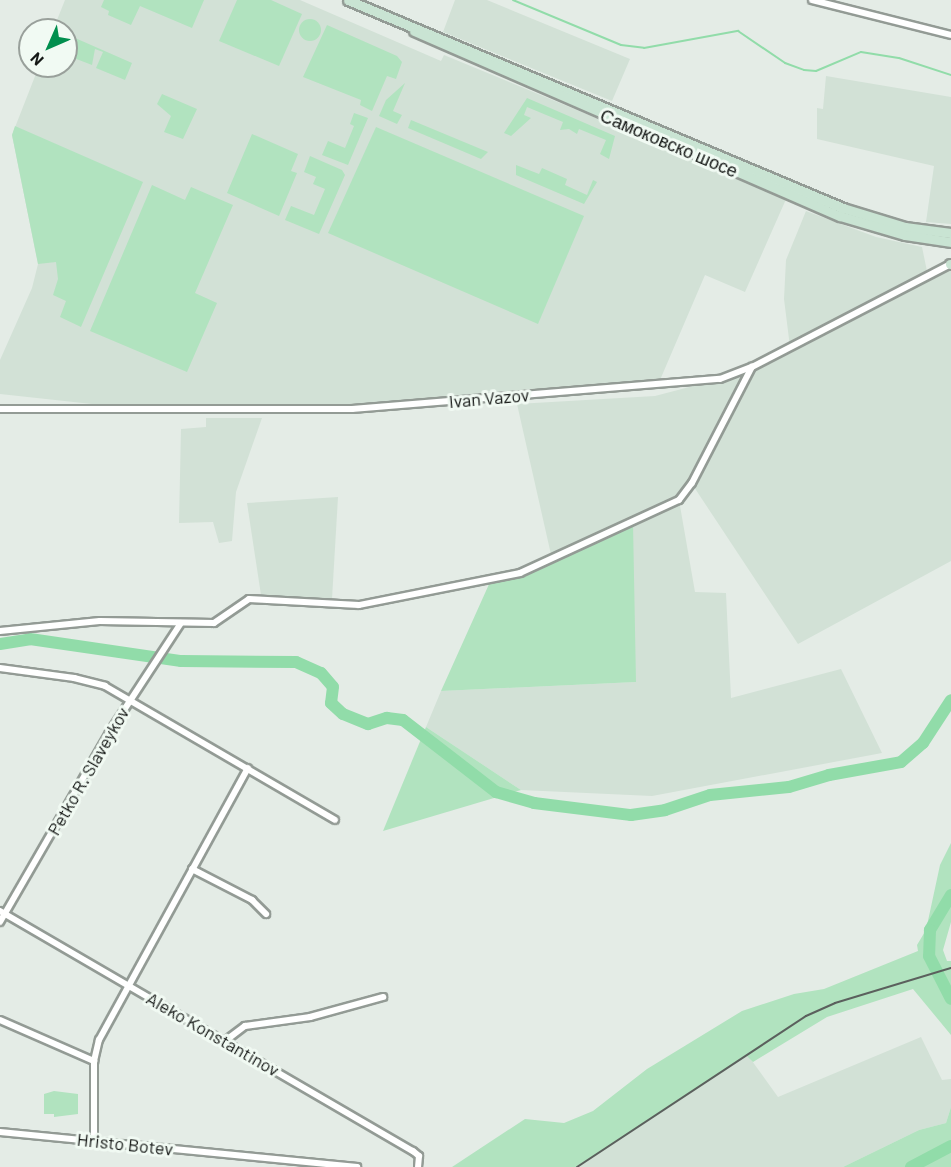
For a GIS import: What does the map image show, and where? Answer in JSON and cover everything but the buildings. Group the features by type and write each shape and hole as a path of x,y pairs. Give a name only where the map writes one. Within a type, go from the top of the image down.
{"main road":[{"name":"Самоковско шосе","path":"348,0 843,208 905,227 948,232"},
{"name":"Самоковско шосе","path":"396,21 430,41 840,216 905,236 951,242"},
{"path":"948,232 951,242"}],"street":[{"path":"812,0 951,35"},
{"name":"Ivan Vazov","path":"0,409 352,409 706,381 752,367 951,264"},
{"path":"0,631 100,621 181,623 221,621 249,599 359,605 490,582 520,573 655,514 685,493 752,367"},
{"name":"Petko R. Slaveykov","path":"0,922 2,912 129,699 181,623"},
{"path":"1,670 74,678 105,686 335,820"},
{"path":"94,1141 94,1061 99,1040 248,768"},
{"path":"192,869 252,900 266,914"},
{"name":"Aleko Konstantinov","path":"2,912 413,1151 419,1156 419,1165"},
{"path":"225,1041 244,1026 310,1017 383,997"},
{"path":"0,1020 94,1061"},
{"name":"Hristo Botev","path":"0,1132 357,1167"}],"shaded area":[{"path":"65,0 300,0 441,61 444,55 787,197 745,292 705,275 660,380 347,405 92,404 0,394 0,360 32,288 38,264 12,135 34,78 78,78 78,18 58,18"},
{"path":"455,0 487,0 630,59 612,101 443,32"},
{"path":"826,76 951,97 951,224 926,222 934,166 817,139 817,108 823,109"},
{"path":"806,211 876,237 922,247 928,276 951,264 951,561 798,644 692,484 679,500 695,592 726,593 731,698 841,669 882,753 652,796 521,790 426,727 441,691 636,682 552,559 517,404 655,396 720,379 790,347 784,299 786,260"},
{"path":"206,418 262,418 236,492 232,541 219,543 213,522 179,523 181,429 206,427"},
{"path":"338,497 332,599 261,595 247,503"},
{"path":"921,1037 942,1080 951,1079 951,1107 946,1123 919,1130 843,1167 577,1167 747,1054 778,1097"}],"green space":[{"path":"104,0 204,0 192,28 140,6 131,25 108,15 109,11 101,7"},
{"path":"237,0 271,0 302,14 279,66 219,41"},
{"path":"310,19 318,22 321,30 318,38 310,41 302,38 299,30 302,22"},
{"path":"327,25 397,56 402,62 396,79 387,76 372,111 360,105 361,100 303,77"},
{"path":"78,39 132,63 125,80 96,68 103,52 95,49 92,65 78,60"},
{"path":"405,83 393,111 402,115 397,124 379,116 386,100"},
{"path":"162,94 197,109 183,139 164,132 171,116 157,104"},
{"path":"527,98 615,136 609,159 600,154 606,140 579,129 577,134 569,129 560,130 563,122 527,107 524,115 531,118 511,136 504,133"},
{"path":"354,113 368,118 348,165 322,155 328,141 345,148 354,126 350,124"},
{"path":"411,120 488,152 481,159 408,128"},
{"path":"15,126 143,182 81,327 60,317 66,301 53,295 58,279 56,262 38,264 12,135"},
{"path":"376,127 584,216 538,324 328,233"},
{"path":"252,134 298,154 291,171 297,173 279,216 227,193"},
{"path":"310,156 342,170 345,175 319,234 285,220 291,206 314,215 325,189 313,184 316,177 304,172"},
{"path":"516,165 539,174 542,168 567,179 565,185 587,195 593,180 597,182 584,204 516,175"},
{"path":"152,185 185,200 191,187 233,205 195,293 217,303 187,372 90,331"},
{"path":"633,523 636,682 441,691 490,582 520,573"},
{"path":"426,727 521,790 383,831"},
{"path":"951,843 951,922 943,950 947,961 951,961 951,1035 913,989 827,1017 753,1062 746,1055 577,1167 452,1167 525,1119 564,1123 593,1111 647,1069 742,1011 794,994 824,989 918,951 917,945 926,930 940,865"},
{"path":"54,1091 78,1094 78,1114 54,1117 54,1114 44,1114 44,1094"},
{"path":"951,1107 951,1167 843,1167 919,1130 946,1123"}],"waterway":[{"path":"513,0 621,45 644,48 738,31 785,63 804,70 816,71 861,52 899,58 951,75"},
{"path":"0,644 30,639 181,661 296,662 321,673 333,687 331,703 343,714 368,724 387,718 403,720 496,792 534,803 631,815 665,810 710,795 789,787 829,775 901,762 923,743 951,700"},
{"path":"951,895 930,930 929,956 951,999"},
{"path":"911,1167 951,1146"}],"railway":[{"path":"577,1167 806,1016 835,1003 951,968"}]}
